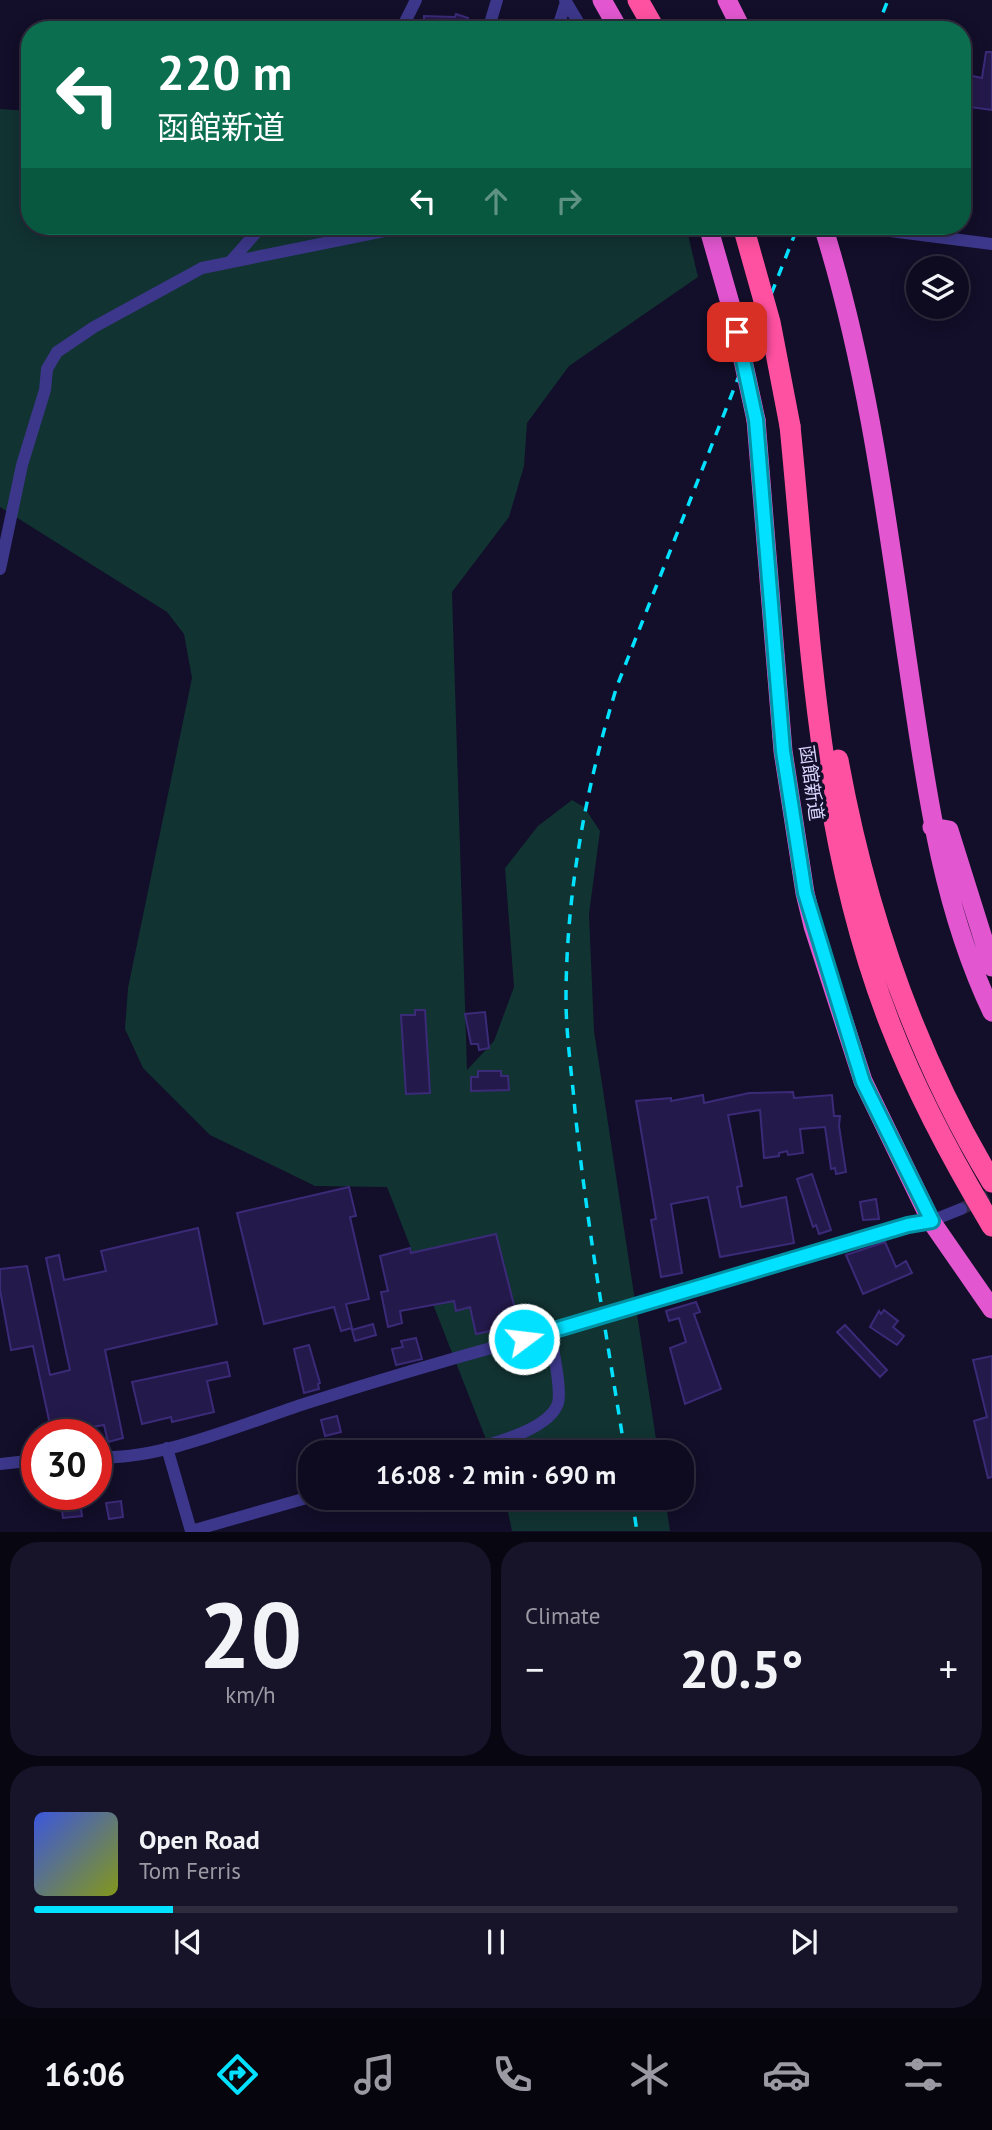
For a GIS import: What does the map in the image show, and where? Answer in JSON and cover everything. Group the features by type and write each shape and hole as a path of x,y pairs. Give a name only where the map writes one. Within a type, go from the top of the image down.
{"highway":[{"path":"602,0 614,21"},
{"path":"638,0 650,21"},
{"path":"727,0 738,21"},
{"name":"函館新道","path":"711,235 733,310 756,420 783,751 805,893 863,1082 932,1221 992,1309"},
{"name":"函館新道","path":"746,235 770,322 790,426 831,714 849,819 885,948 909,1014 939,1084 992,1182"},
{"path":"826,235 848,305 888,525 932,827 954,911 992,1012"},
{"name":"函館新道","path":"790,426 824,755 834,823 849,888 889,1023 949,1153 992,1226"},
{"path":"932,827 949,830 992,967"}],"street":[{"path":"406,21 416,0"},
{"path":"491,21 497,0"},
{"path":"560,21 566,1"},
{"path":"566,1 578,21"},
{"path":"231,261 254,235"},
{"path":"0,569 47,369 57,352 94,327 201,268 363,235"},
{"path":"922,235 992,244"},
{"path":"112,1458 167,1448 417,1368 593,1321 908,1225 932,1221 961,1209"},
{"path":"500,1440 544,1423 558,1402 551,1332"},
{"path":"167,1448 191,1531 298,1500"},
{"path":"0,1464 21,1462"}],"green space":[{"path":"0,109 21,110 21,235 688,235 698,277 569,366 527,423 524,466 509,517 452,592 467,1070 494,1041 514,987 505,868 538,826 572,800 584,807 600,831 589,914 594,1031 656,1440 486,1440 387,1187 315,1186 210,1135 143,1068 125,1029 128,988 192,678 184,634 167,612 0,507"},
{"path":"508,1510 667,1510 670,1531 512,1531"}],"building":[{"path":"456,14 468,18 467,21 424,21 424,16 455,17"},
{"path":"986,52 992,52 992,110 971,107 971,76 982,78"},
{"path":"415,1010 425,1010 430,1093 406,1094 401,1015 415,1015"},
{"path":"485,1012 489,1048 479,1050 478,1044 471,1044 465,1014"},
{"path":"478,1071 501,1071 501,1076 508,1076 509,1090 471,1091 471,1077 478,1077"},
{"path":"793,1092 794,1098 832,1095 834,1116 840,1116 846,1172 836,1174 835,1168 831,1169 825,1127 800,1129 803,1153 788,1155 787,1151 779,1153 779,1156 764,1158 760,1110 728,1115 742,1186 737,1187 741,1207 786,1197 794,1243 720,1257 708,1197 671,1204 682,1273 661,1277 651,1220 656,1219 636,1101 671,1098 671,1101 703,1095 704,1103 749,1093"},
{"path":"812,1174 831,1230 819,1234 816,1225 813,1227 797,1179"},
{"path":"349,1187 356,1216 350,1217 369,1299 346,1304 352,1328 341,1331 334,1307 264,1324 237,1213"},
{"path":"876,1199 879,1219 863,1220 860,1202"},
{"path":"198,1228 217,1324 105,1350 123,1438 112,1441 112,1419 49,1419 33,1346 11,1350 0,1290 0,1269 27,1266 50,1375 70,1370 46,1258 59,1255 64,1280 106,1271 101,1251"},
{"path":"496,1234 519,1325 476,1334 470,1307 456,1311 454,1301 400,1311 402,1323 388,1327 381,1292 388,1291 380,1256 410,1248 411,1253"},
{"path":"885,1242 896,1267 906,1261 912,1273 863,1294 846,1255"},
{"path":"696,1302 700,1312 694,1314 721,1389 685,1404 670,1348 686,1342 679,1318 669,1321 666,1311"},
{"path":"884,1310 898,1321 893,1327 904,1336 897,1345 870,1327 879,1311 881,1314"},
{"path":"373,1324 376,1335 355,1341 352,1330"},
{"path":"845,1325 887,1370 880,1377 837,1332"},
{"path":"416,1338 422,1359 396,1365 392,1349 403,1347 401,1341"},
{"path":"309,1345 320,1383 319,1389 304,1393 294,1349"},
{"path":"992,1356 992,1477 988,1478 974,1421 987,1417 973,1360"},
{"path":"227,1362 230,1376 207,1381 214,1412 172,1422 171,1417 142,1424 132,1382"},
{"path":"337,1416 341,1432 325,1436 321,1420"},
{"path":"121,1501 123,1517 109,1519 107,1510 112,1510 112,1502"},
{"path":"62,1510 81,1510 82,1516 63,1518"}],"tunnel":[{"path":"961,1209 992,1194"}],"railway":[{"path":"880,21 888,0"},
{"path":"623,1440 585,1196 568,1041 567,960 574,880 587,801 617,686 794,235"},
{"path":"634,1510 637,1532"}],"route":[{"path":"524,1339 593,1321 908,1225 932,1221 863,1082 805,893 783,751 756,420 737,332"}]}
